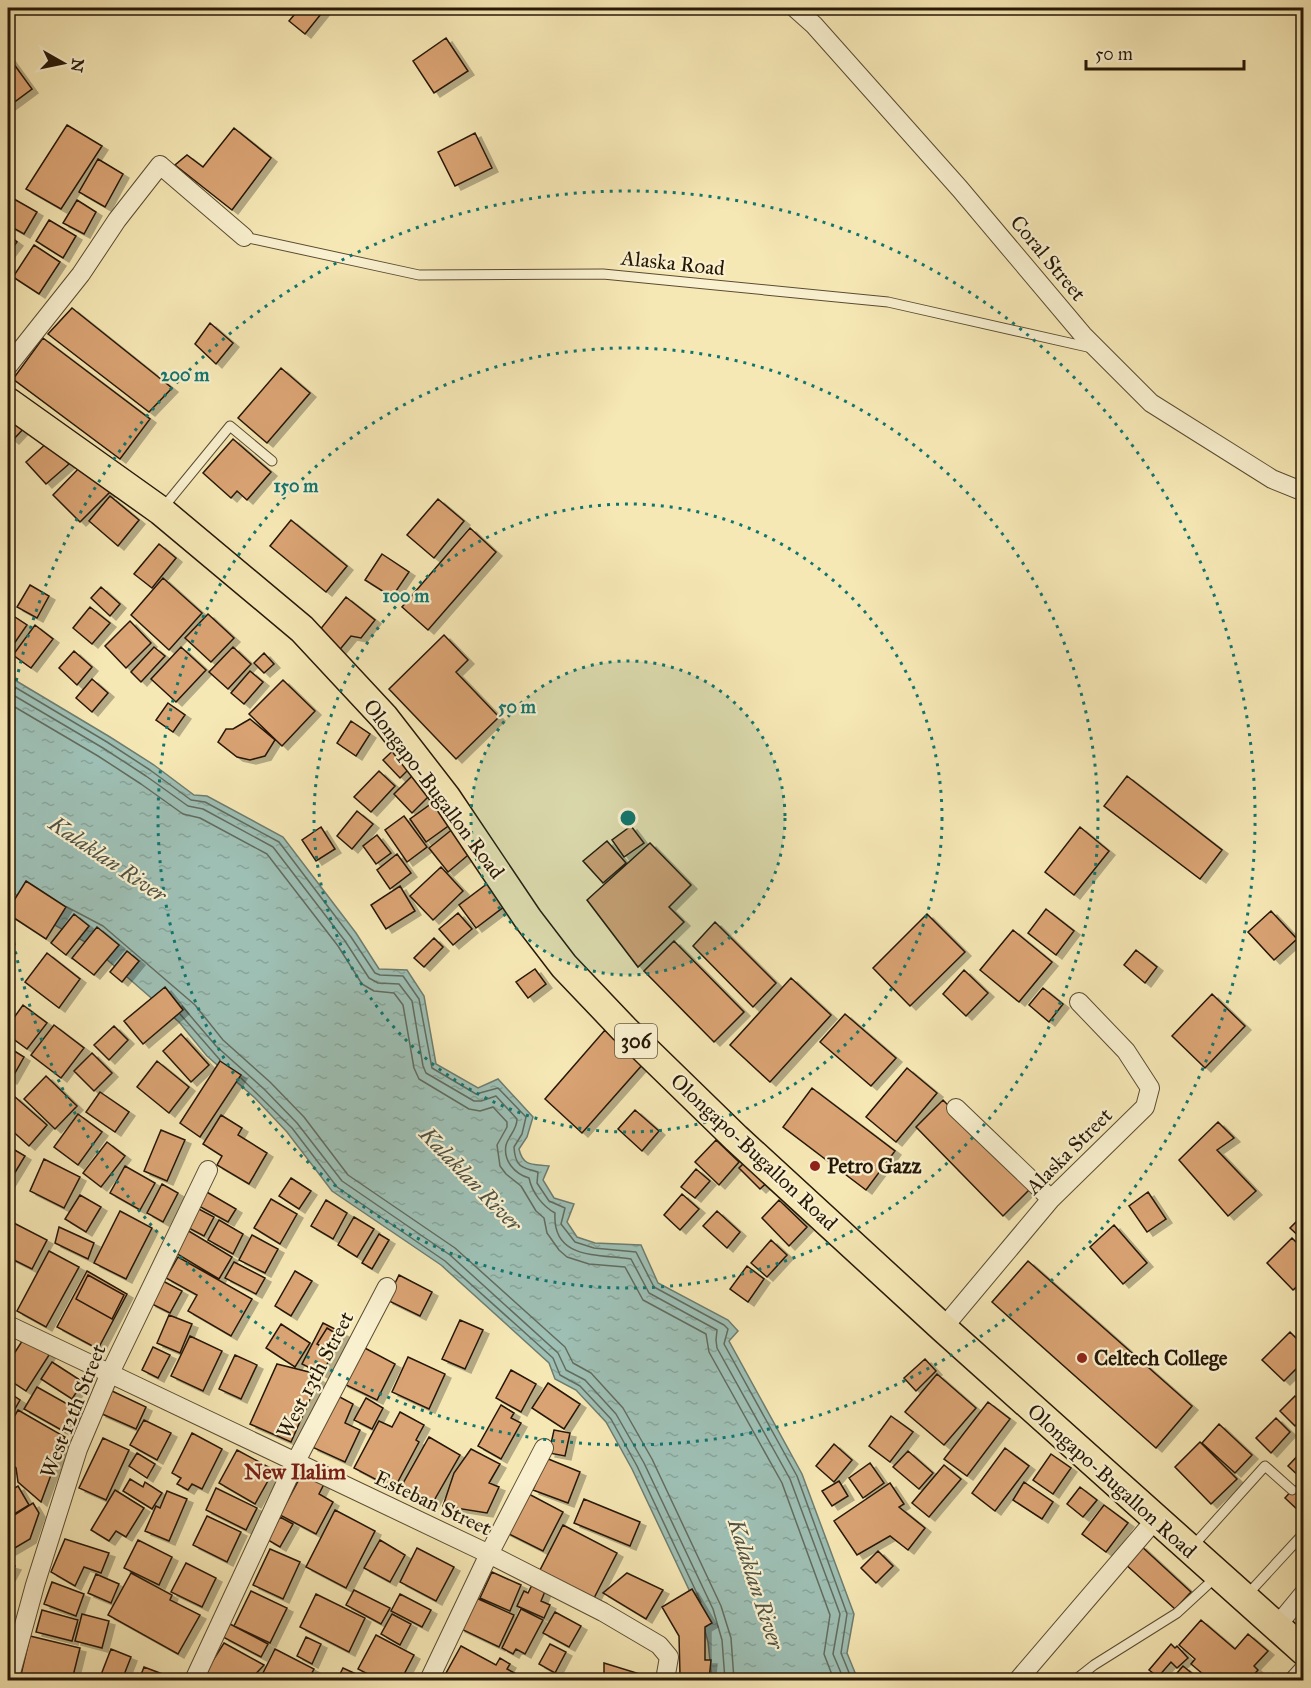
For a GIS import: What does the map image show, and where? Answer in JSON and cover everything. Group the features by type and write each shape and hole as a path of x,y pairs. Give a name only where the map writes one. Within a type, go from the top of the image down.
{"main road":[{"name":"Olongapo-Bugallon Road","path":"8,402 160,511 302,629 384,717 446,797 528,919 564,966 624,1029 736,1138 943,1328 1304,1651"}],"street":[{"name":"Coral Street","path":"795,8 813,25 960,189 1083,335 1151,403 1272,479 1304,492"},
{"path":"8,366 81,274 117,220 160,165 244,237"},
{"name":"Alaska Street","path":"943,1328 1051,1199 1145,1107 1150,1088 1126,1051 1079,1002"},
{"path":"956,1108 1051,1199"},
{"name":"West 12th Street","path":"9,1680 35,1585 78,1449 110,1373 208,1170"},
{"name":"West 13th Street","path":"194,1680 295,1462 387,1287"},
{"name":"Esteban Street","path":"8,1325 489,1554 603,1612 659,1645 669,1657 665,1680"},
{"path":"429,1680 489,1554 544,1448"},
{"path":"1018,1680 1155,1520"},
{"path":"1276,1627 1304,1593"},
{"path":"1293,1680 1304,1669"}],"lane":[{"name":"Alaska Road","path":"244,237 419,275 603,274 888,302 1097,349"},
{"path":"160,511 230,426 272,461"},
{"path":"1189,1550 1265,1466 1292,1490"},
{"path":"1244,1599 1304,1533"},
{"path":"1075,1680 1094,1665 1177,1613 1218,1576"}],"water":[{"name":"Kalaklan River","path":"8,676 154,765 194,795 207,796 283,837 356,933 379,969 407,970 424,996 436,1064 478,1088 498,1079 533,1117 527,1137 519,1149 521,1155 530,1164 549,1166 543,1180 554,1198 574,1204 567,1222 577,1237 595,1243 641,1245 658,1283 728,1320 738,1331 729,1341 802,1474 854,1614 847,1653 858,1680 712,1680 708,1642 700,1613 632,1469 606,1422 576,1390 555,1379 549,1363 441,1265 332,1191 287,1132 255,1098 207,1056 179,1022 89,944 49,922 8,888"}],"building":[{"path":"300,8 325,9 305,34 289,21"},
{"path":"446,38 468,71 434,93 413,61"},
{"path":"8,56 32,89 9,106 8,104"},
{"path":"67,125 102,146 61,209 26,189"},
{"path":"234,128 271,158 232,210 175,165 187,155 203,167"},
{"path":"475,133 492,168 455,186 438,152"},
{"path":"98,159 123,174 105,207 79,192"},
{"path":"14,199 37,212 24,234 8,225 8,210"},
{"path":"77,200 96,212 84,234 63,223"},
{"path":"49,220 76,236 63,258 36,241"},
{"path":"8,235 17,242 8,254"},
{"path":"34,245 60,262 39,294 13,277"},
{"path":"72,308 172,388 149,412 48,334"},
{"path":"210,323 233,343 216,364 195,344"},
{"path":"43,338 150,419 120,459 13,379"},
{"path":"281,368 310,393 267,443 238,418"},
{"path":"8,411 25,427 13,440 8,436"},
{"path":"233,439 271,472 247,500 237,491 231,498 203,473"},
{"path":"49,441 69,464 46,484 26,462"},
{"path":"82,465 110,492 80,522 53,495"},
{"path":"110,496 139,520 118,546 89,521"},
{"path":"438,499 464,521 434,558 407,535"},
{"path":"291,520 347,566 326,592 270,546"},
{"path":"470,528 496,552 428,630 402,607"},
{"path":"159,544 176,558 152,588 134,574"},
{"path":"382,554 409,572 392,597 365,580"},
{"path":"163,578 202,613 169,650 131,615"},
{"path":"30,585 49,596 37,618 17,607"},
{"path":"101,587 120,604 110,616 91,598"},
{"path":"346,597 375,620 361,638 351,636 337,653 315,636"},
{"path":"90,607 110,623 92,644 73,628"},
{"path":"208,614 234,638 211,662 185,638"},
{"path":"12,615 27,625 9,651 8,622"},
{"path":"130,621 151,643 126,668 105,646"},
{"path":"35,625 53,639 31,668 13,655"},
{"path":"444,635 468,660 456,672 499,717 456,759 389,689"},
{"path":"154,647 165,656 141,682 131,672"},
{"path":"181,647 206,670 176,702 151,679"},
{"path":"233,647 251,664 228,689 209,672"},
{"path":"74,651 92,667 77,685 59,668"},
{"path":"264,653 274,664 264,673 254,663"},
{"path":"250,671 263,682 244,704 231,693"},
{"path":"92,679 108,693 92,712 76,698"},
{"path":"283,680 315,711 282,746 249,714"},
{"path":"168,703 185,715 173,732 156,720"},
{"path":"250,719 275,740 265,756 250,760 237,757 218,742 226,729 233,729"},
{"path":"351,721 370,734 356,756 337,743"},
{"path":"400,744 416,762 400,778 383,760"},
{"path":"379,771 395,786 371,812 354,797"},
{"path":"416,772 434,791 412,813 394,794"},
{"path":"1127,776 1222,850 1200,879 1104,806"},
{"path":"442,796 458,819 426,842 410,819"},
{"path":"357,811 373,824 352,849 337,836"},
{"path":"404,816 427,847 407,862 385,830"},
{"path":"631,826 644,843 624,857 612,840"},
{"path":"321,827 335,849 316,861 302,840"},
{"path":"1080,827 1109,851 1074,895 1045,872"},
{"path":"454,828 473,851 448,872 429,848"},
{"path":"377,835 391,853 376,864 363,846"},
{"path":"607,841 626,863 603,883 583,861"},
{"path":"650,843 691,885 669,907 684,922 638,967 587,900"},
{"path":"397,854 411,873 390,889 377,870"},
{"path":"441,867 463,891 433,920 410,896"},
{"path":"496,877 513,900 476,928 459,905"},
{"path":"26,881 66,907 46,939 8,914 8,910"},
{"path":"400,886 415,911 386,929 371,905"},
{"path":"1046,909 1074,931 1056,955 1028,933"},
{"path":"1271,911 1297,939 1274,960 1248,932"},
{"path":"458,913 472,929 453,945 439,929"},
{"path":"74,914 89,926 66,955 51,943"},
{"path":"927,914 965,952 910,1006 873,968"},
{"path":"715,922 776,983 753,1007 693,946"},
{"path":"97,927 119,945 94,975 72,958"},
{"path":"1013,930 1052,962 1019,1002 980,970"},
{"path":"434,938 443,947 424,967 414,958"},
{"path":"674,941 744,1012 714,1042 644,971"},
{"path":"1136,950 1157,967 1145,983 1124,965"},
{"path":"127,951 139,961 122,982 110,972"},
{"path":"47,953 80,979 59,1008 25,982"},
{"path":"535,969 546,984 528,998 516,982"},
{"path":"964,970 988,993 966,1016 943,994"},
{"path":"791,978 831,1015 770,1082 730,1045"},
{"path":"165,987 183,1010 143,1044 124,1021"},
{"path":"1043,988 1063,1004 1049,1022 1029,1005"},
{"path":"1212,994 1245,1026 1205,1068 1172,1036"},
{"path":"23,1005 47,1023 27,1049 8,1035 8,1026"},
{"path":"845,1014 896,1058 871,1086 820,1042"},
{"path":"54,1025 84,1048 61,1078 31,1055"},
{"path":"114,1026 128,1040 109,1060 94,1045"},
{"path":"605,1030 643,1064 582,1133 545,1099"},
{"path":"181,1034 209,1065 191,1082 163,1051"},
{"path":"8,1047 24,1057 11,1080 8,1078"},
{"path":"92,1053 112,1073 94,1091 74,1071"},
{"path":"157,1061 189,1087 169,1113 137,1087"},
{"path":"220,1061 241,1075 200,1137 180,1123"},
{"path":"907,1068 937,1093 896,1142 866,1117"},
{"path":"46,1076 77,1106 55,1129 24,1099"},
{"path":"812,1088 895,1151 866,1190 783,1127"},
{"path":"100,1092 129,1112 115,1132 86,1112"},
{"path":"14,1096 47,1125 29,1146 8,1127 8,1104"},
{"path":"943,1100 1030,1189 1003,1216 916,1127"},
{"path":"635,1110 659,1131 642,1151 618,1129"},
{"path":"78,1114 102,1132 78,1165 54,1147"},
{"path":"221,1115 242,1128 238,1135 267,1153 249,1184 217,1165 222,1156 203,1144"},
{"path":"1218,1122 1234,1138 1217,1150 1256,1191 1228,1216 1179,1160"},
{"path":"161,1130 185,1140 167,1181 144,1171"},
{"path":"716,1140 739,1162 719,1185 695,1162"},
{"path":"107,1142 125,1156 101,1187 83,1173"},
{"path":"8,1146 25,1156 8,1184"},
{"path":"751,1156 773,1177 760,1189 739,1168"},
{"path":"44,1159 80,1177 64,1208 30,1191"},
{"path":"125,1166 155,1183 140,1210 110,1193"},
{"path":"696,1169 710,1181 695,1198 681,1187"},
{"path":"291,1178 311,1191 299,1209 279,1196"},
{"path":"162,1184 178,1193 163,1222 147,1213"},
{"path":"205,1191 236,1209 228,1222 197,1205"},
{"path":"1148,1192 1166,1219 1147,1232 1129,1206"},
{"path":"682,1194 699,1209 680,1230 664,1215"},
{"path":"80,1195 101,1207 86,1232 65,1219"},
{"path":"271,1199 297,1214 280,1244 254,1228"},
{"path":"326,1200 347,1213 333,1239 311,1226"},
{"path":"779,1200 807,1227 789,1246 762,1218"},
{"path":"195,1207 214,1217 204,1236 185,1226"},
{"path":"120,1211 152,1228 126,1279 94,1263"},
{"path":"717,1211 740,1232 727,1248 703,1226"},
{"path":"1304,1214 1304,1241 1290,1228"},
{"path":"354,1217 374,1229 357,1257 338,1245"},
{"path":"8,1220 47,1240 32,1269 8,1257"},
{"path":"219,1220 243,1234 233,1254 208,1240"},
{"path":"1114,1225 1147,1263 1123,1284 1090,1247"},
{"path":"59,1227 94,1243 88,1259 55,1243"},
{"path":"187,1230 232,1257 219,1279 174,1252"},
{"path":"379,1234 389,1240 372,1269 362,1263"},
{"path":"252,1235 278,1249 265,1273 239,1260"},
{"path":"1292,1238 1304,1250 1304,1280 1293,1290 1267,1263"},
{"path":"771,1240 787,1255 767,1277 751,1263"},
{"path":"49,1251 79,1267 46,1327 17,1311"},
{"path":"178,1257 252,1299 231,1336 188,1311 197,1295 166,1278"},
{"path":"1028,1261 1192,1406 1156,1448 992,1302"},
{"path":"234,1262 265,1278 256,1294 225,1278"},
{"path":"747,1266 764,1279 748,1302 730,1289"},
{"path":"87,1271 127,1294 98,1349 57,1327"},
{"path":"295,1271 312,1281 291,1316 275,1306"},
{"path":"88,1275 124,1295 112,1319 76,1299"},
{"path":"399,1275 432,1292 420,1316 387,1300"},
{"path":"161,1280 182,1291 170,1313 150,1303"},
{"path":"169,1315 192,1324 180,1353 157,1343"},
{"path":"460,1320 483,1330 465,1369 442,1359"},
{"path":"323,1323 343,1333 322,1374 302,1364"},
{"path":"281,1324 310,1343 295,1367 266,1348"},
{"path":"327,1328 340,1336 330,1352 317,1344"},
{"path":"1290,1332 1304,1346 1304,1361 1284,1381 1262,1360"},
{"path":"26,1335 51,1352 26,1391 8,1379 8,1363"},
{"path":"190,1336 222,1351 203,1391 171,1376"},
{"path":"361,1346 395,1364 377,1400 342,1383"},
{"path":"153,1347 170,1355 158,1378 142,1370"},
{"path":"235,1355 257,1365 241,1399 219,1389"},
{"path":"408,1357 445,1374 429,1409 392,1392"},
{"path":"925,1359 936,1371 916,1391 904,1378"},
{"path":"52,1362 83,1382 72,1399 41,1379"},
{"path":"277,1364 309,1372 319,1379 291,1442 250,1424"},
{"path":"511,1370 536,1384 521,1412 496,1398"},
{"path":"937,1374 976,1408 944,1445 905,1412"},
{"path":"548,1383 580,1404 564,1429 532,1408"},
{"path":"37,1387 78,1410 65,1432 24,1409"},
{"path":"110,1390 146,1407 136,1429 100,1413"},
{"path":"8,1392 20,1400 8,1421"},
{"path":"336,1395 353,1404 345,1423 360,1430 345,1462 312,1447"},
{"path":"1295,1396 1304,1404 1304,1417 1295,1426 1280,1411"},
{"path":"366,1398 383,1408 372,1429 354,1420"},
{"path":"988,1402 1010,1419 967,1476 944,1459"},
{"path":"501,1405 514,1413 511,1418 521,1423 501,1459 478,1446"},
{"path":"18,1410 65,1437 41,1502 18,1482 16,1468 8,1461 8,1428"},
{"path":"400,1412 424,1425 416,1440 419,1442 394,1489 354,1468 379,1421 392,1427"},
{"path":"891,1416 913,1432 890,1462 869,1446"},
{"path":"1276,1418 1290,1432 1271,1453 1256,1438"},
{"path":"144,1420 171,1433 157,1460 130,1445"},
{"path":"1219,1424 1252,1455 1235,1473 1202,1443"},
{"path":"554,1430 570,1433 565,1456 549,1453"},
{"path":"192,1433 222,1449 202,1489 192,1484 188,1490 177,1484 181,1478 172,1473"},
{"path":"429,1437 460,1455 432,1504 401,1487"},
{"path":"103,1438 129,1450 106,1500 79,1488"},
{"path":"1200,1442 1237,1479 1211,1504 1175,1467"},
{"path":"834,1444 852,1460 834,1482 816,1466"},
{"path":"1005,1448 1029,1466 995,1511 972,1493"},
{"path":"471,1449 500,1464 489,1483 499,1487 487,1513 443,1506 454,1473"},
{"path":"1304,1449 1304,1510 1301,1513 1285,1498 1302,1479 1288,1466"},
{"path":"237,1450 274,1470 255,1504 219,1483"},
{"path":"908,1451 933,1473 919,1489 893,1467"},
{"path":"137,1453 155,1464 147,1478 129,1466"},
{"path":"1051,1454 1071,1468 1053,1494 1033,1480"},
{"path":"546,1458 580,1472 568,1503 533,1490"},
{"path":"870,1463 884,1483 863,1498 849,1478"},
{"path":"944,1465 961,1479 929,1517 912,1503"},
{"path":"303,1472 324,1484 319,1494 333,1502 316,1534 280,1515"},
{"path":"130,1479 143,1487 145,1482 162,1493 152,1509 123,1491"},
{"path":"839,1481 848,1496 832,1506 822,1491"},
{"path":"1024,1482 1053,1502 1042,1519 1013,1500"},
{"path":"890,1483 904,1504 899,1507 925,1528 908,1550 890,1536 857,1555 834,1521"},
{"path":"18,1486 29,1505 8,1518 8,1492"},
{"path":"1080,1487 1097,1500 1083,1517 1067,1504"},
{"path":"216,1488 257,1508 246,1530 206,1510"},
{"path":"115,1490 144,1508 126,1537 116,1531 109,1541 91,1530"},
{"path":"167,1491 187,1499 169,1541 145,1531 156,1506 160,1508"},
{"path":"525,1492 563,1512 543,1551 505,1532"},
{"path":"584,1499 640,1522 630,1546 574,1523"},
{"path":"33,1503 39,1513 30,1539 8,1552 8,1519"},
{"path":"1104,1505 1128,1523 1106,1552 1082,1534"},
{"path":"335,1510 375,1531 346,1588 306,1567"},
{"path":"207,1516 241,1532 227,1562 193,1545"},
{"path":"280,1517 293,1524 280,1547 268,1540"},
{"path":"563,1525 617,1553 593,1600 539,1572"},
{"path":"65,1539 109,1553 101,1573 84,1567 75,1586 51,1572"},
{"path":"138,1540 172,1557 159,1585 124,1568"},
{"path":"380,1540 405,1555 390,1582 364,1568"},
{"path":"1140,1545 1191,1592 1175,1609 1124,1563"},
{"path":"417,1548 454,1567 436,1601 400,1582"},
{"path":"270,1549 300,1562 283,1599 253,1585"},
{"path":"878,1551 893,1566 876,1583 861,1568"},
{"path":"186,1563 216,1578 202,1607 171,1592"},
{"path":"8,1564 15,1566 8,1579"},
{"path":"492,1572 521,1585 510,1611 480,1598"},
{"path":"131,1573 172,1595 170,1600 200,1615 178,1654 108,1615"},
{"path":"627,1573 663,1590 646,1619 603,1593"},
{"path":"96,1574 119,1584 111,1603 88,1593"},
{"path":"52,1582 84,1594 76,1616 44,1604"},
{"path":"533,1583 546,1589 541,1601 550,1605 544,1618 517,1606 524,1591 528,1593"},
{"path":"692,1589 712,1623 705,1627 705,1660 711,1660 709,1680 676,1680 676,1677 680,1675 679,1636 662,1607"},
{"path":"354,1590 390,1608 381,1624 346,1605"},
{"path":"251,1591 287,1608 270,1643 234,1626"},
{"path":"316,1594 365,1618 349,1652 300,1627"},
{"path":"400,1594 431,1610 422,1627 391,1611"},
{"path":"474,1597 514,1615 499,1647 459,1628"},
{"path":"521,1609 543,1620 525,1654 516,1649 513,1654 502,1648"},
{"path":"42,1610 78,1620 72,1641 36,1632"},
{"path":"555,1612 581,1626 569,1647 543,1633"},
{"path":"82,1614 109,1621 102,1648 75,1641"},
{"path":"392,1614 411,1624 400,1645 381,1634"},
{"path":"1201,1620 1235,1649 1248,1634 1268,1651 1254,1666 1258,1670 1249,1680 1210,1680 1191,1664 1195,1659 1179,1645"},
{"path":"230,1624 268,1644 261,1657 223,1637"},
{"path":"376,1635 414,1655 401,1680 379,1680 358,1669"},
{"path":"30,1636 80,1648 72,1680 20,1679"},
{"path":"306,1637 321,1644 312,1664 297,1656"},
{"path":"224,1643 264,1665 250,1680 211,1680 205,1673"},
{"path":"550,1644 566,1652 555,1673 539,1664"},
{"path":"1171,1644 1175,1648 1177,1646 1188,1658 1177,1668 1171,1662 1158,1677 1149,1670"},
{"path":"461,1646 496,1665 500,1658 510,1664 507,1669 527,1680 456,1680 445,1675"},
{"path":"111,1649 131,1657 122,1680 99,1680"},
{"path":"275,1649 314,1669 308,1680 260,1679"},
{"path":"604,1663 643,1675 642,1680 604,1680"},
{"path":"1183,1666 1200,1680 1171,1680"},
{"path":"144,1667 173,1678 172,1680 139,1680"},
{"path":"343,1668 369,1680 337,1680"}],"place":[{"name":"Petro Gazz","path":"815,1166"},
{"name":"Celtech College","path":"1082,1358"}],"district":[{"name":"New Ilalim","path":"295,1471"}]}
